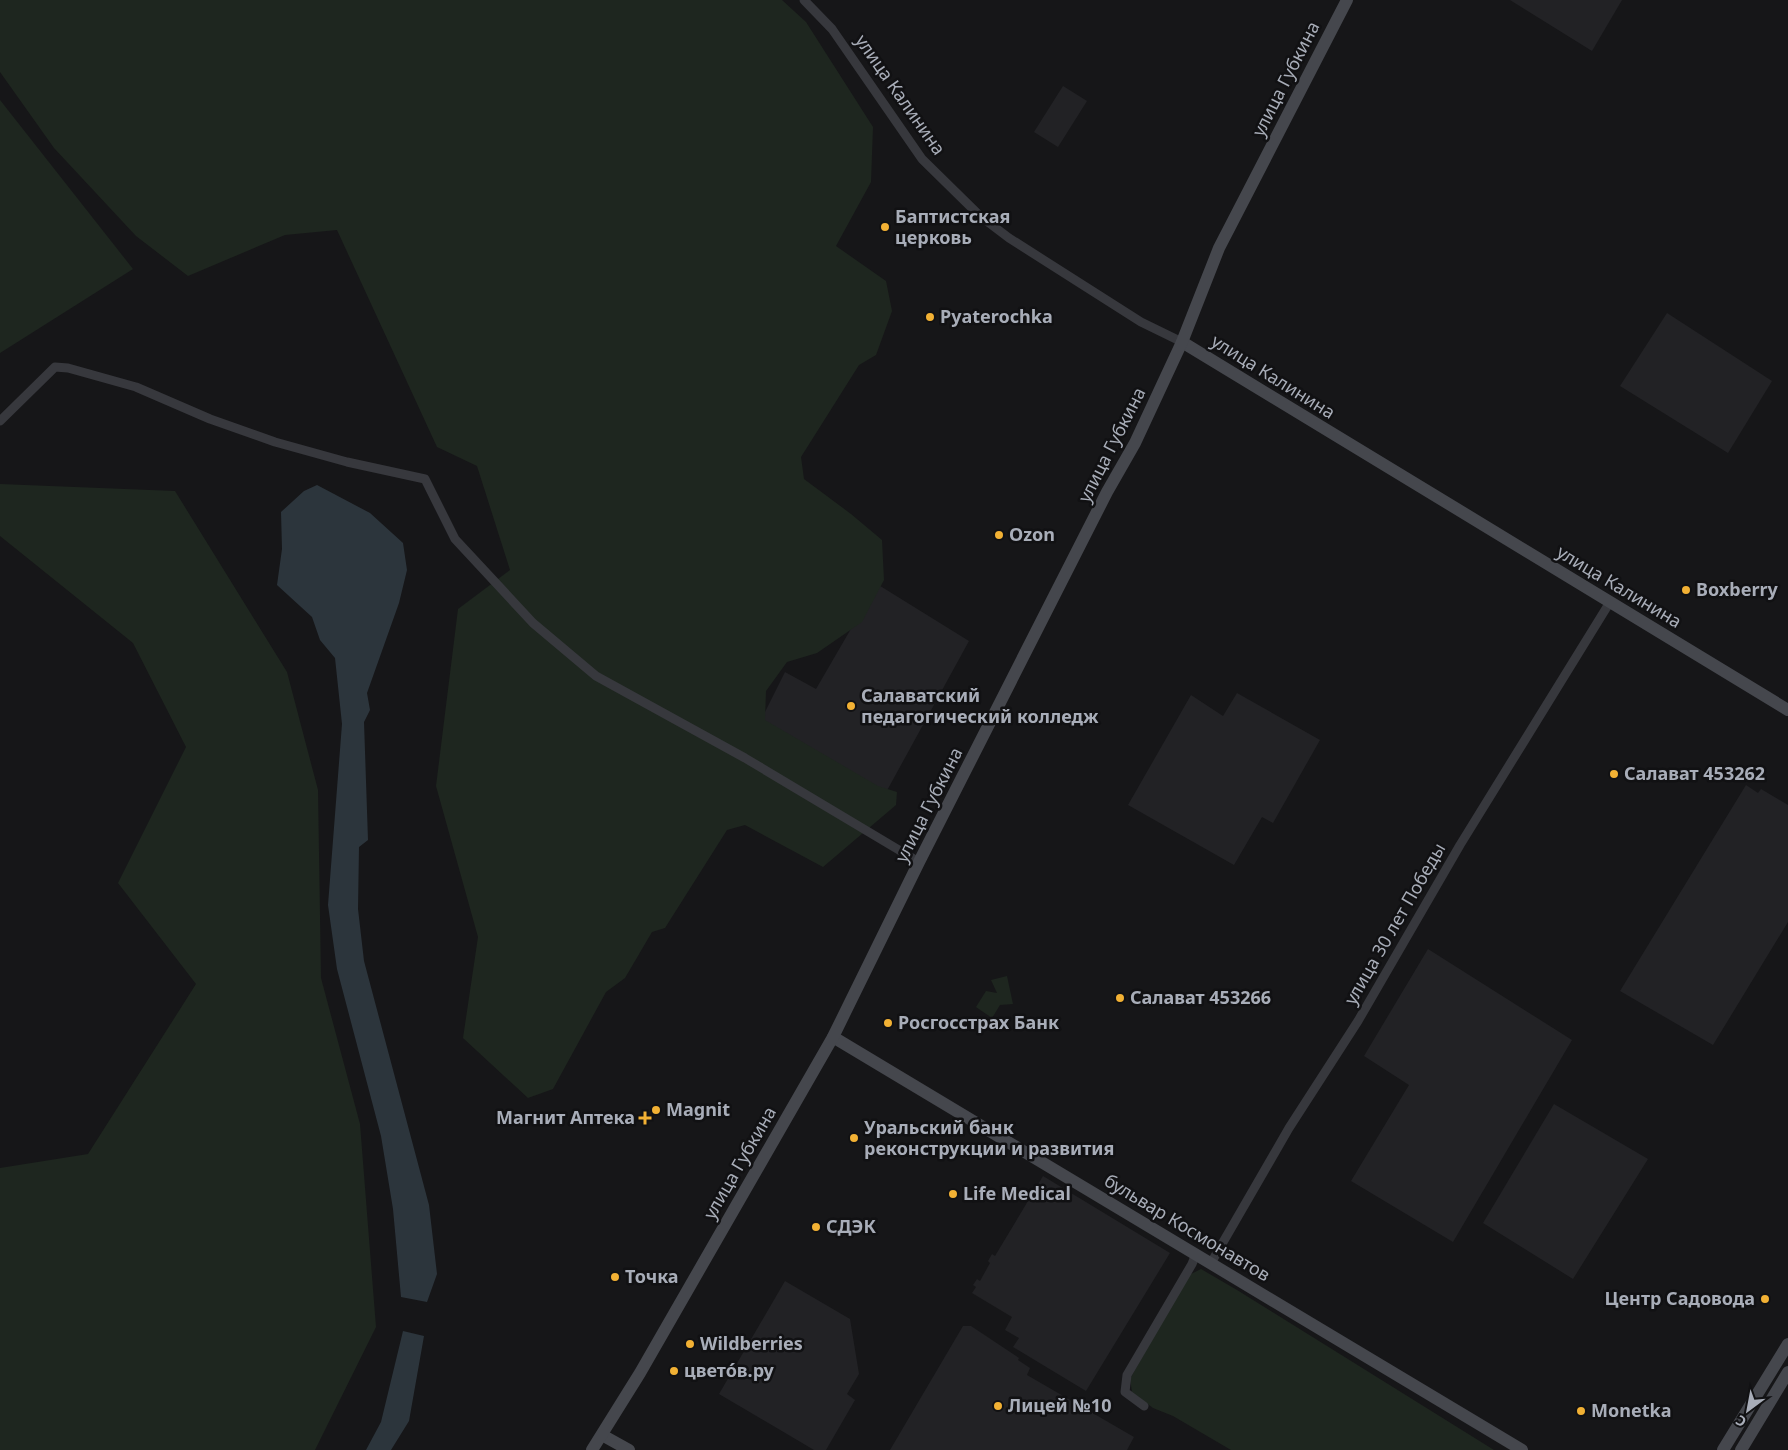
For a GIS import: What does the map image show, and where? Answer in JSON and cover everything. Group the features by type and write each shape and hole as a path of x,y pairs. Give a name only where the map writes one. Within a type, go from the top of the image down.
{"street":[{"name":"улица Калинина","path":"804,0 832,29 922,159 980,216 1010,238 1137,319 1182,342 1788,710"},
{"name":"улица Губкина","path":"592,1450 640,1373 833,1037 919,862 1107,492 1135,443 1182,342 1219,248 1346,0"},
{"path":"0,421 55,367 68,368 136,387 210,418 275,442 348,462 425,479 461,545 533,623 596,676 786,782 919,862"},
{"name":"улица 30 лет Победы","path":"1211,1263 1289,1128 1358,1021 1460,845 1610,602"},
{"name":"бульвар Космонавтов","path":"833,1037 1522,1450"},
{"path":"1144,1406 1125,1392 1127,1376 1196,1254"},
{"path":"1723,1450 1788,1344"},
{"path":"1741,1450 1788,1372"},
{"path":"602,1435 629,1450"}],"shaded area":[{"path":"0,0 782,0 806,22 873,127 871,182 836,246 886,281 892,311 876,355 859,365 801,457 804,479 882,540 884,580 862,622 817,653 787,662 766,691 765,720 878,786 897,792 896,805 823,867 745,825 727,830 665,928 652,932 625,978 606,992 553,1089 528,1098 463,1038 478,937 436,786 458,609 510,570 477,466 437,447 337,230 285,235 188,276 136,236 54,148 0,72"},
{"path":"1510,0 1622,0 1592,51"},
{"path":"1063,86 1087,101 1058,147 1034,132"},
{"path":"0,100 133,269 0,353"},
{"path":"1667,313 1772,381 1728,453 1620,386"},
{"path":"0,484 175,491 287,672 318,790 321,978 360,1124 376,1327 315,1450 0,1450 0,1168 88,1154 196,984 118,883 186,747 133,643 0,536"},
{"path":"317,485 370,513 403,543 407,570 399,603 367,693 370,710 364,722 368,840 359,847 358,909 364,961 429,1205 437,1274 427,1302 401,1297 393,1209 381,1136 337,969 328,905 342,724 335,658 320,640 312,617 277,585 282,549 281,512 304,491"},
{"name":"Салаватский педагогический колледж","path":"877,584 969,641 884,796 760,722 785,672 816,689"},
{"path":"1237,693 1320,740 1273,823 1262,817 1234,865 1128,805 1191,695 1223,716"},
{"path":"1746,785 1758,793 1761,789 1788,805 1788,922 1713,1045 1620,991"},
{"path":"1428,949 1572,1040 1453,1242 1351,1181 1409,1085 1364,1056"},
{"path":"1007,976 1013,1004 1000,1005 992,1018 976,1007 986,991 997,993 991,980"},
{"path":"1554,1104 1648,1159 1573,1279 1483,1223"},
{"path":"1043,1176 1170,1253 1086,1391 1013,1347 1019,1338 1005,1330 1012,1317 972,1293 976,1287 973,1285 977,1279 980,1281 990,1263 988,1261 992,1254 995,1256"},
{"path":"1201,1269 1494,1450 1231,1450 1173,1416 1153,1408 1132,1392 1130,1379 1187,1276"},
{"path":"785,1281 850,1319 859,1374 847,1394 855,1400 826,1450 814,1450 719,1394"},
{"name":"Лицей №10","path":"963,1326 971,1326 1019,1358 1018,1360 1030,1368 1027,1375 1134,1437 1127,1450 890,1450"},
{"path":"403,1331 424,1336 409,1421 391,1450 366,1450 381,1422"}],"place":[{"name":"Баптистская церковь","path":"885,227"},
{"name":"Pyaterochka","path":"930,317"},
{"name":"Ozon","path":"999,535"},
{"name":"Boxberry","path":"1686,590"},
{"name":"Салаватский педагогический колледж","path":"851,706"},
{"name":"Салават 453262","path":"1614,774"},
{"name":"Салават 453266","path":"1120,998"},
{"name":"Росгосстрах Банк","path":"888,1023"},
{"name":"Magnit","path":"656,1110"},
{"name":"Магнит Аптека","path":"645,1118"},
{"name":"Уральский банк реконструкции и развития","path":"854,1138"},
{"name":"Life Medical","path":"953,1194"},
{"name":"СДЭК","path":"816,1227"},
{"name":"Точка","path":"615,1277"},
{"name":"Центр Садовода","path":"1765,1299"},
{"name":"Wildberries","path":"690,1344"},
{"name":"цвето́в.ру","path":"674,1371"},
{"name":"Лицей №10","path":"998,1406"},
{"name":"Monetka","path":"1581,1411"}]}
